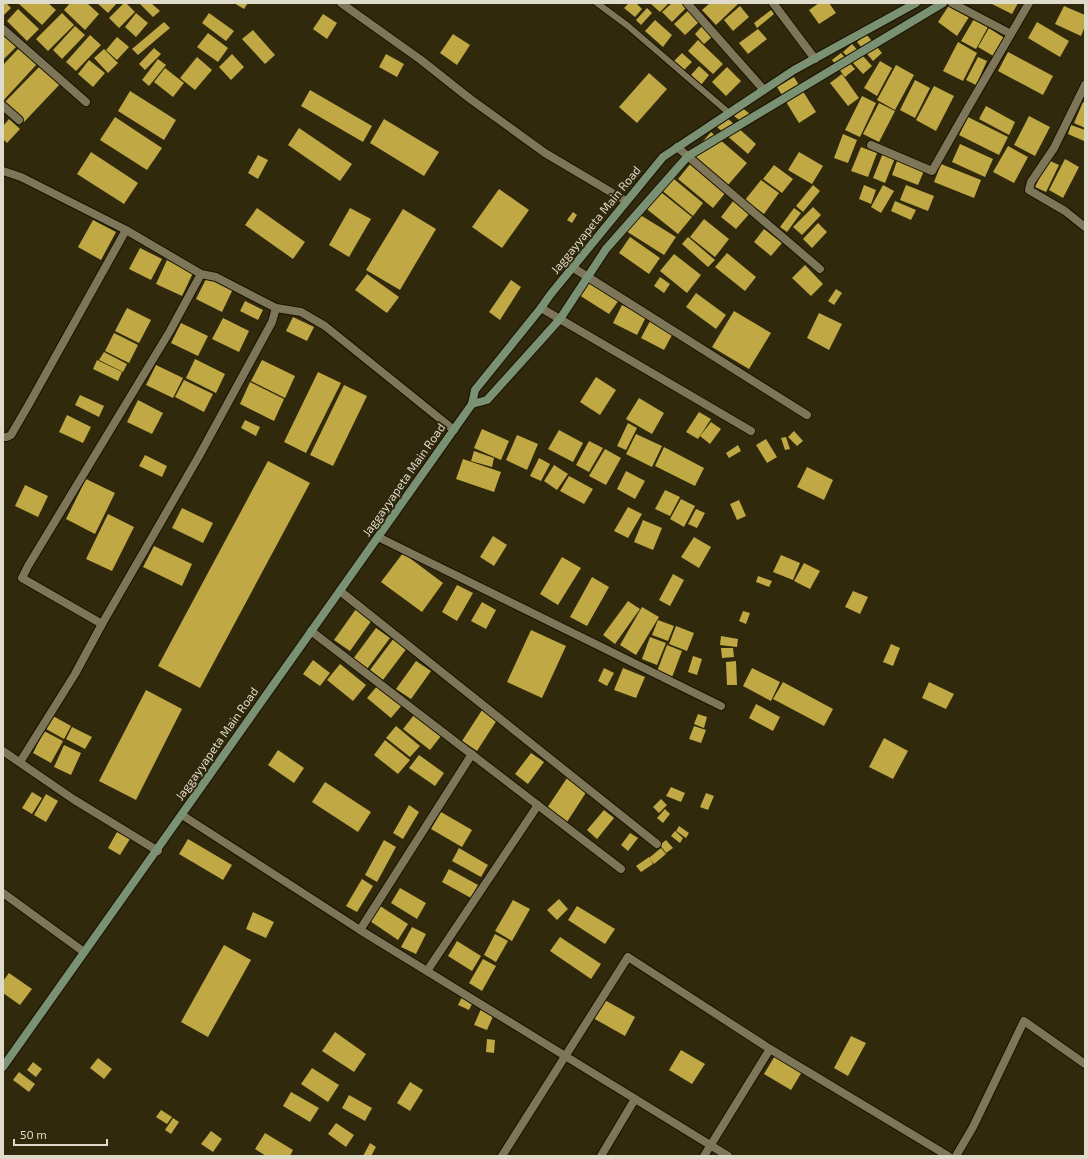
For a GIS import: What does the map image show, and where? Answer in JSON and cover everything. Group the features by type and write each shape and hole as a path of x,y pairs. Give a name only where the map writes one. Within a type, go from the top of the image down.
{"main road":[{"name":"Jaggayyapeta Main Road","path":"3,1067 454,430 472,404 475,390 572,267 663,157 794,70 916,3"},
{"path":"472,404 487,400 560,319 606,249 688,156 943,3"}],"street":[{"path":"341,3 421,60 469,98 545,153 626,201"},
{"path":"687,3 764,90"},
{"path":"773,3 815,59"},
{"path":"952,3 1011,34"},
{"path":"871,145 932,171 968,106 1029,3"},
{"path":"3,29 86,102"},
{"path":"1085,85 1054,148 1031,182 1029,190 1065,211 1085,227"},
{"path":"3,106 19,120"},
{"path":"677,147 820,269"},
{"path":"3,171 21,177 126,230 201,274 216,277 276,308 301,312 325,326 454,430"},
{"path":"3,437 11,435 30,404 126,230"},
{"path":"572,267 807,415"},
{"path":"102,624 22,578 170,331 201,274"},
{"path":"20,762 75,674 102,624 203,450 272,322 276,308"},
{"path":"541,308 751,431"},
{"path":"378,537 721,706"},
{"path":"340,591 657,844"},
{"path":"312,631 621,869"},
{"path":"3,751 73,799 157,851"},
{"path":"360,930 472,754"},
{"path":"427,971 538,805"},
{"path":"182,815 360,930 728,1156"},
{"path":"3,893 84,952"},
{"path":"502,1156 628,957 770,1049 948,1156"},
{"path":"956,1156 973,1127 1024,1021 1085,1064"},
{"path":"704,1156 770,1049"},
{"path":"601,1156 635,1099"}],"lane":[{"path":"597,3 628,26 729,113"}],"building":[{"path":"3,3 6,3 11,8 3,16"},
{"path":"18,3 48,3 56,10 42,25"},
{"path":"70,3 87,3 99,14 85,30 64,10"},
{"path":"97,3 117,3 108,13"},
{"path":"124,3 126,3 135,12 119,28 109,18"},
{"path":"139,3 151,3 160,11 153,17"},
{"path":"234,3 248,3 244,9"},
{"path":"629,3 636,3 642,9 635,17 624,8"},
{"path":"669,3 660,12 651,4"},
{"path":"672,3 681,3 686,8 672,22 662,12"},
{"path":"710,3 739,3 716,25 702,10"},
{"path":"819,3 829,3 836,13 819,24 809,10"},
{"path":"992,3 1018,3 1012,14"},
{"path":"950,4 969,17 957,36 938,22"},
{"path":"740,6 749,17 733,31 724,20"},
{"path":"1064,6 1085,15 1085,26 1081,36 1055,24"},
{"path":"647,8 652,13 641,25 636,20"},
{"path":"18,9 39,29 27,41 7,21"},
{"path":"689,10 700,21 685,35 674,24"},
{"path":"771,10 774,14 757,28 754,23"},
{"path":"62,13 74,25 48,51 36,39"},
{"path":"136,13 148,23 136,37 125,27"},
{"path":"209,13 234,31 226,41 202,23"},
{"path":"323,14 337,23 327,39 313,29"},
{"path":"974,19 988,27 976,49 961,41"},
{"path":"655,20 672,35 663,47 645,31"},
{"path":"164,22 170,28 138,55 132,49"},
{"path":"1037,22 1069,41 1060,57 1028,38"},
{"path":"703,25 713,36 704,44 695,34"},
{"path":"75,26 85,35 62,59 53,50"},
{"path":"989,28 1006,39 995,57 978,47"},
{"path":"758,29 767,39 748,54 739,43"},
{"path":"253,30 275,55 265,64 242,39"},
{"path":"208,33 228,48 218,62 197,47"},
{"path":"3,34 17,46 3,60"},
{"path":"453,34 470,45 457,65 440,53"},
{"path":"866,34 882,53 873,61 857,42"},
{"path":"90,35 101,45 76,71 66,62"},
{"path":"117,37 129,47 117,60 106,50"},
{"path":"698,40 723,64 713,74 688,51"},
{"path":"958,42 977,53 963,81 943,71"},
{"path":"852,44 872,66 863,74 843,52"},
{"path":"19,48 37,64 3,101 3,65"},
{"path":"154,48 161,54 145,70 139,64"},
{"path":"104,49 118,63 108,73 94,58"},
{"path":"1008,52 1053,76 1043,95 998,71"},
{"path":"682,53 692,62 683,71 673,62"},
{"path":"841,53 855,69 845,77 832,60"},
{"path":"232,54 244,67 231,80 219,67"},
{"path":"386,54 404,64 397,77 379,67"},
{"path":"197,57 212,70 195,90 180,78"},
{"path":"978,57 987,61 976,85 966,80"},
{"path":"158,59 166,65 149,86 142,80"},
{"path":"89,60 105,73 93,87 78,74"},
{"path":"880,61 892,68 877,96 864,88"},
{"path":"41,65 61,83 24,122 4,103"},
{"path":"896,65 914,75 895,110 877,100"},
{"path":"699,66 709,75 701,85 691,75"},
{"path":"727,67 741,81 726,96 712,82"},
{"path":"165,68 184,83 173,97 154,82"},
{"path":"649,73 667,89 637,123 619,107"},
{"path":"842,74 859,98 848,106 830,83"},
{"path":"794,77 816,112 799,123 777,87"},
{"path":"915,80 930,88 915,118 900,110"},
{"path":"934,86 954,96 936,131 916,120"},
{"path":"310,90 372,126 363,142 301,106"},
{"path":"130,91 176,120 164,140 118,111"},
{"path":"862,96 876,103 860,137 845,130"},
{"path":"1083,102 1085,103 1085,128 1074,123"},
{"path":"879,103 895,111 879,142 863,134"},
{"path":"986,106 1015,122 1009,135 979,119"},
{"path":"741,107 750,114 743,123 734,116"},
{"path":"1029,116 1050,127 1035,156 1014,145"},
{"path":"115,117 162,148 147,170 100,140"},
{"path":"726,117 756,144 748,154 717,127"},
{"path":"968,117 1008,137 999,155 959,135"},
{"path":"9,119 20,129 7,143 3,139 3,126"},
{"path":"384,119 439,152 424,176 370,143"},
{"path":"1071,125 1085,130 1084,141 1068,134"},
{"path":"299,128 352,164 340,181 288,145"},
{"path":"711,132 747,163 728,185 692,154"},
{"path":"843,134 857,140 848,163 834,158"},
{"path":"960,144 993,159 985,177 952,162"},
{"path":"1008,146 1028,157 1014,183 993,172"},
{"path":"861,147 877,153 868,177 851,171"},
{"path":"91,152 138,183 124,204 77,174"},
{"path":"799,152 823,166 812,184 788,170"},
{"path":"883,153 895,158 885,183 873,178"},
{"path":"258,155 268,160 258,179 248,173"},
{"path":"1065,159 1079,167 1063,198 1049,190"},
{"path":"1048,160 1059,165 1046,192 1035,187"},
{"path":"897,161 924,171 918,185 892,175"},
{"path":"691,163 726,192 713,208 678,179"},
{"path":"941,164 981,180 974,198 934,182"},
{"path":"774,165 793,179 782,193 763,179"},
{"path":"669,175 703,203 693,216 659,188"},
{"path":"761,180 779,193 764,214 745,200"},
{"path":"813,185 820,191 803,212 796,206"},
{"path":"864,185 876,190 871,204 859,199"},
{"path":"883,185 894,191 881,213 871,207"},
{"path":"906,185 934,196 928,211 900,200"},
{"path":"499,189 529,210 502,248 472,227"},
{"path":"657,189 692,217 678,234 643,206"},
{"path":"734,200 750,213 736,229 721,217"},
{"path":"895,201 916,210 911,220 891,211"},
{"path":"813,207 821,215 802,235 793,227"},
{"path":"257,208 305,242 293,259 245,225"},
{"path":"350,208 371,219 349,257 329,245"},
{"path":"794,208 801,213 787,232 780,227"},
{"path":"403,209 436,229 400,290 366,270"},
{"path":"573,212 577,215 572,223 567,220"},
{"path":"637,213 676,237 664,255 626,231"},
{"path":"704,219 729,239 715,257 690,237"},
{"path":"93,220 116,232 101,260 78,247"},
{"path":"818,223 827,232 812,248 803,239"},
{"path":"764,229 782,243 771,256 754,242"},
{"path":"630,237 660,258 649,274 619,253"},
{"path":"688,237 715,260 708,267 682,244"},
{"path":"140,248 162,259 151,280 129,269"},
{"path":"727,253 756,277 745,291 715,267"},
{"path":"674,254 701,275 687,293 660,271"},
{"path":"167,260 193,273 182,296 156,284"},
{"path":"805,265 823,284 811,296 792,278"},
{"path":"367,274 399,297 387,313 355,290"},
{"path":"207,277 233,289 222,312 196,299"},
{"path":"660,277 670,284 664,293 654,286"},
{"path":"511,280 521,287 500,320 489,312"},
{"path":"589,280 619,300 609,314 579,295"},
{"path":"836,289 842,293 834,305 828,301"},
{"path":"696,293 726,315 716,329 686,307"},
{"path":"245,301 263,310 258,320 240,311"},
{"path":"622,305 646,317 637,335 613,323"},
{"path":"127,308 151,320 139,343 115,331"},
{"path":"734,311 771,333 749,369 712,347"},
{"path":"819,313 842,324 829,350 807,338"},
{"path":"293,317 314,327 307,341 286,331"},
{"path":"223,318 249,331 239,352 212,339"},
{"path":"650,321 673,333 664,350 641,338"},
{"path":"181,323 208,336 198,356 171,343"},
{"path":"114,333 138,345 129,363 105,351"},
{"path":"104,352 127,364 123,372 99,360"},
{"path":"195,359 225,374 216,393 186,378"},
{"path":"97,360 122,372 118,381 93,369"},
{"path":"262,360 295,376 285,398 251,381"},
{"path":"156,365 183,378 173,398 146,385"},
{"path":"318,372 341,383 306,453 284,442"},
{"path":"596,377 616,390 600,415 580,402"},
{"path":"184,380 213,394 204,412 175,397"},
{"path":"250,382 284,399 274,421 240,404"},
{"path":"344,385 367,396 333,466 310,455"},
{"path":"80,395 104,406 99,417 75,405"},
{"path":"639,398 664,413 652,434 626,419"},
{"path":"138,400 163,413 152,434 127,422"},
{"path":"699,412 711,419 698,439 686,432"},
{"path":"67,415 91,427 83,443 59,432"},
{"path":"245,420 260,427 256,436 241,428"},
{"path":"711,422 721,429 710,444 700,436"},
{"path":"628,423 637,428 626,450 617,446"},
{"path":"482,429 509,441 501,460 474,448"},
{"path":"559,430 583,443 573,462 548,449"},
{"path":"794,431 803,441 797,446 788,437"},
{"path":"636,434 662,446 652,467 626,454"},
{"path":"517,435 538,444 527,470 506,460"},
{"path":"786,437 790,449 785,450 781,438"},
{"path":"766,439 777,457 767,463 756,445"},
{"path":"589,441 603,448 589,472 576,465"},
{"path":"738,445 741,451 729,458 726,453"},
{"path":"664,447 704,468 695,486 655,466"},
{"path":"605,449 621,458 606,485 589,476"},
{"path":"474,451 494,458 492,467 471,461"},
{"path":"145,455 167,466 162,477 139,466"},
{"path":"539,458 550,464 541,481 530,476"},
{"path":"463,459 501,472 494,492 456,479"},
{"path":"268,461 310,483 200,688 158,666"},
{"path":"554,465 568,474 557,490 544,481"},
{"path":"807,467 833,480 824,500 797,487"},
{"path":"626,471 645,481 635,499 617,489"},
{"path":"569,476 593,489 584,504 560,491"},
{"path":"86,479 115,493 95,534 66,519"},
{"path":"25,485 48,496 38,517 15,506"},
{"path":"665,490 680,497 670,516 655,509"},
{"path":"681,499 695,506 684,527 670,519"},
{"path":"739,500 746,516 737,520 730,504"},
{"path":"628,507 642,514 628,538 614,531"},
{"path":"182,508 213,523 203,543 172,528"},
{"path":"696,509 705,513 697,528 688,524"},
{"path":"108,514 134,527 112,571 86,559"},
{"path":"643,520 662,528 653,550 634,542"},
{"path":"493,536 507,545 494,566 480,557"},
{"path":"694,537 711,547 699,568 681,557"},
{"path":"154,546 192,564 182,586 143,567"},
{"path":"403,553 443,583 422,612 381,582"},
{"path":"781,555 800,563 793,580 773,572"},
{"path":"562,557 581,568 558,605 540,594"},
{"path":"804,563 820,571 810,589 794,581"},
{"path":"673,574 684,580 670,606 659,600"},
{"path":"758,576 772,581 769,587 756,582"},
{"path":"592,577 609,587 587,626 570,617"},
{"path":"457,585 473,593 457,621 442,612"},
{"path":"853,591 868,597 860,614 845,607"},
{"path":"628,601 640,609 615,644 603,635"},
{"path":"482,602 496,610 486,629 471,621"},
{"path":"642,607 659,617 636,655 620,645"},
{"path":"356,609 372,620 350,651 334,640"},
{"path":"743,611 750,613 746,624 739,621"},
{"path":"658,620 674,626 668,641 652,635"},
{"path":"676,626 694,633 687,651 669,644"},
{"path":"376,628 390,638 367,669 353,659"},
{"path":"531,630 566,646 542,698 507,682"},
{"path":"721,636 738,639 737,647 720,645"},
{"path":"650,637 666,643 657,665 642,659"},
{"path":"394,638 407,648 383,680 370,670"},
{"path":"891,644 900,648 893,666 883,662"},
{"path":"667,645 682,651 671,680 656,674"},
{"path":"721,648 733,648 734,657 722,658"},
{"path":"693,656 702,659 697,675 688,672"},
{"path":"313,660 330,673 320,686 303,674"},
{"path":"416,661 431,671 411,699 396,689"},
{"path":"736,661 737,685 727,685 726,662"},
{"path":"340,664 366,685 353,701 327,680"},
{"path":"604,668 614,673 607,686 598,681"},
{"path":"623,668 645,677 636,698 614,690"},
{"path":"752,668 780,682 771,701 743,686"},
{"path":"783,682 833,709 824,726 773,699"},
{"path":"929,682 954,694 946,709 922,698"},
{"path":"378,685 402,705 391,718 367,698"},
{"path":"146,690 182,709 136,800 99,781"},
{"path":"756,704 780,717 773,731 749,718"},
{"path":"482,710 497,720 477,751 462,741"},
{"path":"698,714 707,717 704,728 694,724"},
{"path":"414,715 441,736 430,750 403,729"},
{"path":"53,716 71,726 64,739 46,729"},
{"path":"396,726 420,746 410,757 386,738"},
{"path":"694,726 706,730 701,743 689,739"},
{"path":"72,727 92,737 85,749 66,739"},
{"path":"44,731 63,741 51,763 33,753"},
{"path":"884,738 908,751 893,779 869,767"},
{"path":"385,740 410,760 398,774 374,755"},
{"path":"64,745 81,753 71,775 54,767"},
{"path":"278,750 304,768 294,783 268,765"},
{"path":"531,753 544,762 528,784 515,774"},
{"path":"419,755 444,773 435,786 409,768"},
{"path":"567,778 587,791 567,822 547,808"},
{"path":"325,782 371,812 358,832 312,802"},
{"path":"671,787 685,793 681,802 666,796"},
{"path":"32,792 42,798 32,814 22,808"},
{"path":"706,793 714,796 708,810 700,807"},
{"path":"46,794 58,801 46,822 34,815"},
{"path":"661,799 667,805 659,813 653,807"},
{"path":"409,805 419,812 403,839 393,833"},
{"path":"665,809 670,814 663,823 657,818"},
{"path":"604,810 614,818 597,839 587,830"},
{"path":"441,812 472,830 462,847 431,829"},
{"path":"679,826 689,833 686,838 676,831"},
{"path":"675,831 683,838 680,843 671,836"},
{"path":"117,832 130,839 120,855 108,848"},
{"path":"630,833 638,838 628,851 621,845"},
{"path":"188,839 232,865 223,880 179,854"},
{"path":"384,840 396,847 377,882 365,875"},
{"path":"666,840 673,848 666,853 660,845"},
{"path":"459,848 488,865 481,877 452,861"},
{"path":"661,848 666,854 654,864 649,858"},
{"path":"649,857 653,864 641,872 636,866"},
{"path":"449,869 478,885 471,898 442,882"},
{"path":"362,879 373,886 357,912 346,906"},
{"path":"400,888 426,903 417,919 391,903"},
{"path":"559,899 568,909 557,920 547,910"},
{"path":"513,900 530,909 512,941 495,931"},
{"path":"380,906 408,924 398,940 370,921"},
{"path":"577,906 615,929 605,944 568,920"},
{"path":"253,912 274,922 266,938 246,929"},
{"path":"412,927 426,934 416,954 401,947"},
{"path":"495,934 508,941 496,962 484,955"},
{"path":"560,937 601,964 591,979 550,951"},
{"path":"457,941 481,956 472,971 448,956"},
{"path":"224,945 251,960 208,1037 181,1022"},
{"path":"483,959 496,966 482,991 469,983"},
{"path":"9,973 32,989 20,1005 3,993 3,981"},
{"path":"462,997 473,1002 469,1010 458,1005"},
{"path":"603,999 635,1017 625,1036 593,1018"},
{"path":"481,1009 494,1014 487,1030 474,1025"},
{"path":"335,1032 366,1054 354,1072 322,1051"},
{"path":"851,1036 866,1043 848,1076 834,1068"},
{"path":"487,1039 495,1040 494,1053 486,1052"},
{"path":"681,1050 705,1064 692,1084 669,1070"},
{"path":"776,1054 803,1070 791,1090 764,1074"},
{"path":"98,1058 112,1069 104,1079 90,1068"},
{"path":"33,1062 42,1069 36,1077 27,1070"},
{"path":"312,1068 339,1085 328,1102 301,1084"},
{"path":"19,1072 35,1084 29,1092 13,1080"},
{"path":"410,1082 423,1090 410,1111 397,1103"},
{"path":"291,1092 319,1108 310,1122 283,1106"},
{"path":"349,1095 372,1108 365,1121 342,1108"},
{"path":"161,1110 172,1117 167,1124 156,1117"},
{"path":"173,1118 179,1122 171,1134 165,1130"},
{"path":"336,1123 354,1135 346,1147 328,1134"},
{"path":"211,1131 222,1139 213,1152 201,1144"},
{"path":"265,1133 293,1150 290,1156 266,1156 255,1149"},
{"path":"370,1143 376,1147 371,1156 363,1156"}]}
